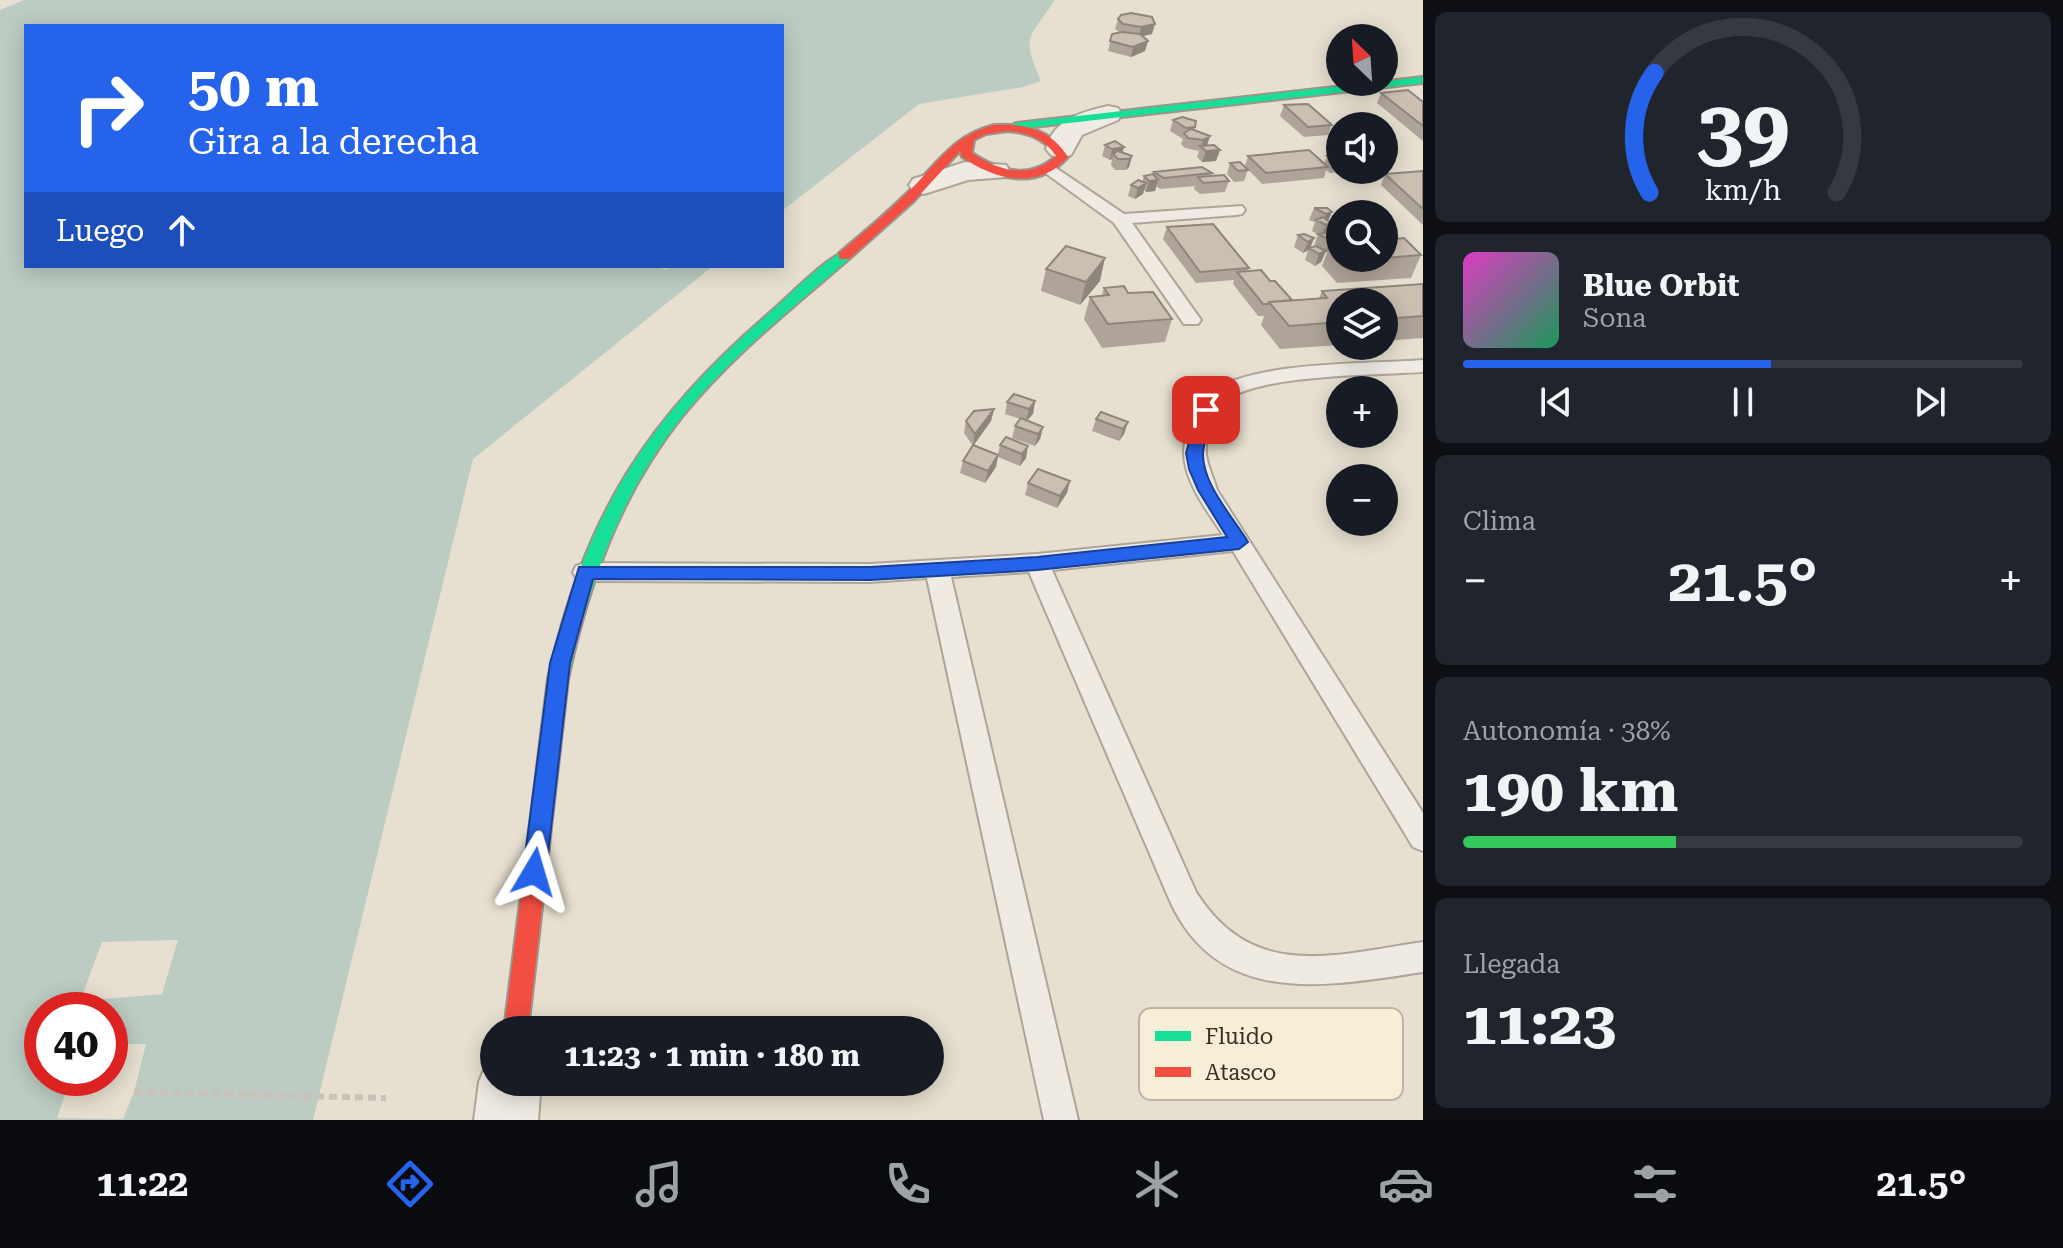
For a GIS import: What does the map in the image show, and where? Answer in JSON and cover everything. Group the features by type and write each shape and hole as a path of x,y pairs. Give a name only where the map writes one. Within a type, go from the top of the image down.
{"street":[{"path":"518,1016 552,715 566,639 585,572 626,486 683,405 723,364 924,185 967,140 984,131 1108,114 1423,80"},
{"path":"924,185 965,171 1024,174 1055,159 1067,132 1108,114"},
{"path":"997,129 1042,136 1055,159"},
{"path":"967,140 966,154 981,166 995,171"},
{"path":"506,1120 509,1096"}],"lane":[{"path":"1055,159 1120,219 1191,320"},
{"path":"1120,219 1236,210"},
{"path":"1423,366 1273,377 1234,388 1217,397 1206,410 1195,453 1206,490 1423,838"},
{"path":"585,572 841,574 937,570 1239,542"},
{"path":"1037,563 1185,901 1207,934 1233,954 1267,968 1296,973 1423,957"},
{"path":"937,570 1061,1120"}],"path":[{"path":"134,1092 386,1098"}],"shaded area":[{"path":"24,0 1055,0 1030,38 1031,55 1041,81 1023,87 919,104 784,209 784,24 24,24 24,268 711,268 473,459 313,1120 0,1120 0,10"}],"pier":[{"path":"178,940 162,994 128,997 128,992 83,992 102,942"},
{"path":"128,1044 146,1044 134,1092 123,1119 57,1118 65,1096 128,1096"}],"building":[{"path":"1131,13 1152,17 1155,24 1141,27 1123,24 1118,19"},
{"path":"1112,34 1140,34 1148,41 1133,47 1110,41"},
{"path":"1408,90 1423,102 1423,126 1385,96 1398,96 1398,91"},
{"path":"1308,104 1326,120 1326,126 1308,127 1284,105"},
{"path":"1182,117 1196,121 1195,127 1186,128 1173,120"},
{"path":"1191,129 1210,136 1203,140 1188,138 1184,133"},
{"path":"1115,141 1124,147 1112,149 1105,145"},
{"path":"1214,145 1220,150 1206,151 1200,146"},
{"path":"1309,150 1326,167 1266,173 1248,156"},
{"path":"1118,151 1132,156 1118,159 1113,154"},
{"path":"1240,162 1248,170 1238,171 1230,163"},
{"path":"1202,167 1212,173 1164,178 1154,172"},
{"path":"1423,171 1423,209 1396,184 1398,173"},
{"path":"1153,174 1158,180 1149,181 1144,176"},
{"path":"1224,175 1229,181 1203,183 1198,177"},
{"path":"1138,180 1146,183 1138,188 1131,185"},
{"path":"1323,217 1326,225 1316,220"},
{"path":"1213,224 1249,268 1200,272 1167,227"},
{"path":"1298,235 1314,238 1308,242"},
{"path":"1404,238 1421,255 1398,257 1398,239"},
{"path":"1066,246 1105,258 1086,282 1046,269"},
{"path":"1316,246 1326,251 1319,254 1309,248"},
{"path":"1261,270 1292,300 1263,304 1237,272"},
{"path":"1423,284 1423,316 1398,318 1398,288 1365,288"},
{"path":"1124,286 1128,293 1153,292 1172,319 1108,324 1090,297 1109,295 1104,288"},
{"path":"1326,298 1326,323 1289,326 1269,302"},
{"path":"1014,394 1035,401 1029,409 1007,402"},
{"path":"994,409 975,434 966,421 974,411"},
{"path":"1101,412 1128,422 1123,429 1096,419"},
{"path":"1021,418 1043,427 1038,434 1015,426"},
{"path":"1006,437 1028,446 1022,454 1000,445"},
{"path":"973,445 998,455 988,471 963,461"},
{"path":"1038,469 1070,481 1060,496 1028,483"}],"traffic: fast":[{"path":"1016,126 1423,80"},
{"path":"558,679 578,597 592,558 628,483 650,447 720,365 844,256"}],"traffic: jam":[{"path":"844,256 909,199 956,148 970,137 981,132 1008,127 1034,132 1055,146 1062,157 1040,172 1028,175 1002,173 966,154 967,140"},
{"path":"518,1016 558,679"}],"route":[{"path":"534,872 560,663 585,572 870,573 1037,563 1239,542 1206,490 1198,469 1195,453 1206,410"}]}
